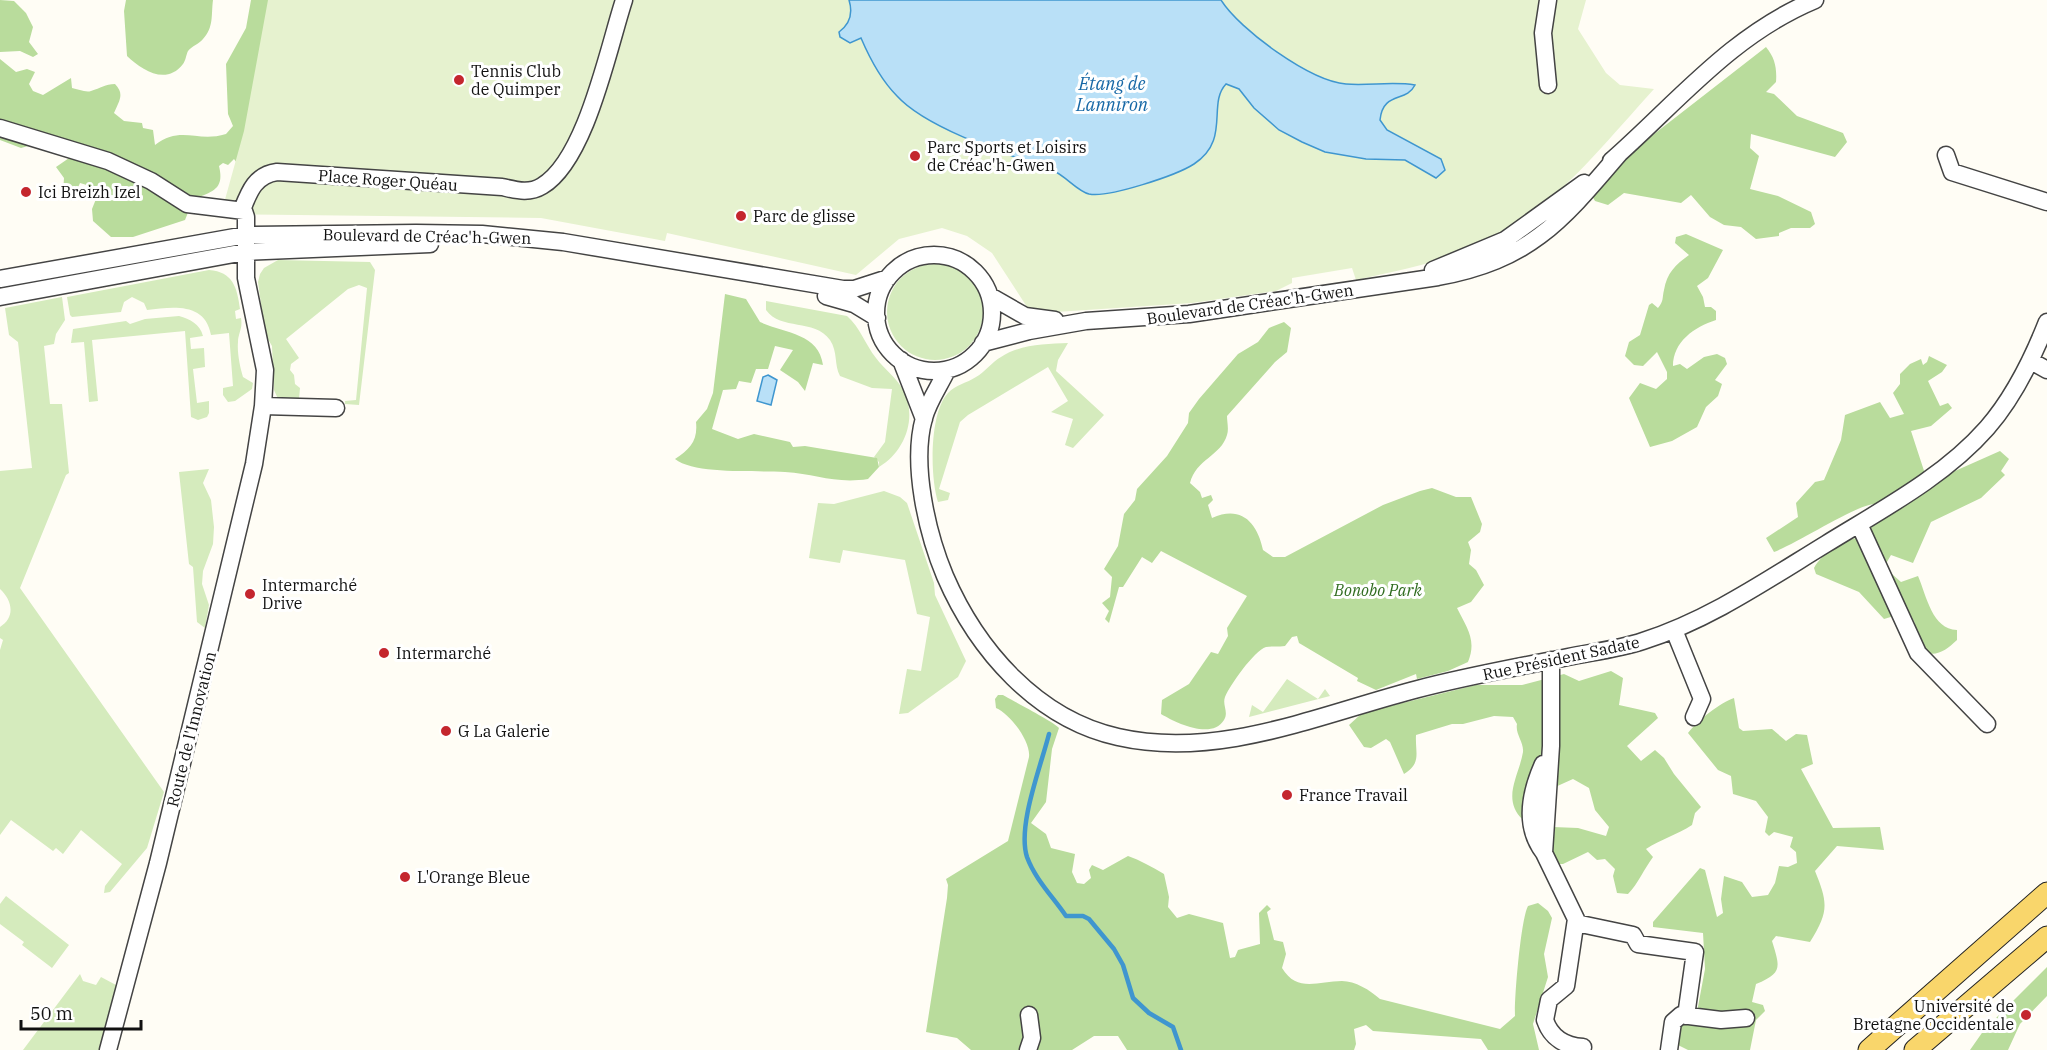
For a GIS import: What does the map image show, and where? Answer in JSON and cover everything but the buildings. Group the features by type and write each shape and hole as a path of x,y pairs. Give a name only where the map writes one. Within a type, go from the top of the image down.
{"main road":[{"path":"1869,1050 2047,893"},
{"path":"1915,1050 2047,936"}],"street":[{"name":"Place Roger Quéau","path":"242,210 249,193 260,178 270,173 298,173 528,191 542,186 565,165 586,123 624,0"},
{"path":"1548,0 1543,33 1548,85"},
{"name":"Boulevard de Créac'h-Gwen","path":"1413,279 1505,240 1556,205 1619,153 1728,51 1774,20 1815,0"},
{"path":"0,128 108,161 151,181 188,204 242,210"},
{"name":"Boulevard de Créac'h-Gwen","path":"983,343 1029,331 1086,321 1190,314 1438,277 1476,268 1512,255 1534,242 1566,215 1619,153"},
{"path":"1946,155 1952,172 2047,202"},
{"path":"1521,263 1556,205"},
{"name":"Route de l'Innovation","path":"108,1050 158,863 245,513 263,406 265,370 246,278 246,217 242,210"},
{"name":"Boulevard de Créac'h-Gwen","path":"0,279 246,235 491,235 612,249 835,289 854,289 888,278"},
{"path":"1505,240 1552,244"},
{"name":"Boulevard de Créac'h-Gwen","path":"0,297 245,252 440,243 542,249 831,297 849,302 877,318"},
{"path":"901,360 924,369 947,370 969,359 983,343 990,326 990,296 985,285 969,266 947,256 931,254 914,258 901,265 888,278 879,297 877,318 883,339 901,360 924,419"},
{"path":"0,290 106,268 116,258"},
{"name":"Boulevard de Créac'h-Gwen","path":"990,296 1015,312 1032,318 1086,321"},
{"name":"Rue Président Sadate","path":"924,419 921,474 937,555 970,623 1023,688 1067,718 1120,738 1174,744 1202,743 1242,736 1439,684 1632,644 1674,630 1740,596 1858,524 1938,472 1964,451 1994,418 2031,361 2047,322"},
{"path":"2031,361 2047,370"},
{"path":"924,419 947,370"},
{"path":"263,406 336,408"},
{"path":"1858,524 1918,653 1987,724"},
{"path":"1674,630 1702,699 1694,717"},
{"path":"1551,660 1551,747 1544,853 1572,908 1576,923 1566,986 1549,1000 1545,1020 1557,1038 1571,1046 1583,1047 1582,1050"},
{"path":"1576,923 1633,935 1638,944 1695,952 1686,1016"},
{"path":"1029,1015 1032,1038 1029,1050"},
{"path":"1669,1050 1673,1022 1681,1015 1721,1020 1746,1018"}],"green space":[{"path":"0,0 14,1 26,13 33,27 29,42 38,54 33,57 20,51 0,52"},
{"path":"126,0 213,0 207,34 188,51 184,62 176,71 162,75 154,73 127,56 124,11"},
{"path":"251,0 305,0 239,166 234,159 228,165 223,163 219,166 218,185 211,192 193,200 185,220 133,237 111,237 93,221 92,209 100,189 80,183 72,201 63,194 64,178 56,167 72,156 53,139 21,148 0,140 0,59 16,72 27,69 35,72 29,84 33,91 43,95 71,78 72,88 84,91 115,84 120,94 114,113 124,121 142,123 143,128 153,130 155,145 173,136 206,137 226,134 233,126 228,114 226,64 246,28"},
{"name":"Parc Sports et Loisirs de Créac'h-Gwen","path":"268,0 1586,0 1578,29 1606,73 1620,85 1654,89 1592,157 1542,206 1486,243 1444,259 1356,280 1352,268 1292,278 1292,283 1276,291 1192,303 1041,313 1029,310 992,253 967,236 942,228 899,239 856,275 667,233 665,241 541,218 221,214 244,131"},
{"path":"1766,47 1776,68 1776,82 1766,92 1774,94 1797,116 1843,133 1847,142 1835,157 1751,134 1750,148 1759,156 1750,189 1778,196 1811,212 1815,224 1810,228 1791,228 1779,233 1779,236 1756,239 1741,227 1724,225 1710,217 1691,195 1681,203 1624,193 1608,205 1595,201 1591,194 1622,159"},
{"path":"1686,234 1723,250 1708,278 1697,286 1705,307 1711,307 1716,311 1716,320 1686,337 1677,350 1673,366 1680,364 1687,369 1704,357 1717,354 1725,358 1727,364 1715,380 1722,384 1718,396 1706,407 1697,427 1672,441 1650,447 1629,398 1640,383 1656,389 1667,379 1667,372 1657,352 1643,366 1634,365 1625,356 1629,342 1640,335 1649,305 1652,303 1658,308 1670,274 1689,255 1675,243 1676,237"},
{"path":"278,260 370,262 375,270 359,405 345,404 345,401 356,400 367,288 359,285 348,289 286,339 299,358 291,364 290,370 294,375 295,384 300,388 299,399 278,399 274,390 272,346 265,334 258,282 264,268"},
{"path":"935,264 953,267 969,278 980,294 983,312 980,330 969,346 953,357 935,360 917,357 901,346 890,330 887,312 890,294 901,278 917,267"},
{"path":"209,270 229,277 239,301 240,309 235,311 236,319 241,318 238,342 239,360 243,377 253,383 252,389 235,401 228,402 223,395 223,388 233,386 229,333 211,335 208,324 195,312 177,308 147,310 144,303 132,297 124,302 121,312 72,317 70,315 67,297"},
{"path":"725,294 746,299 760,322 808,340 820,354 823,365 813,363 805,391 798,382 780,370 793,350 775,346 768,369 756,369 751,383 739,381 736,389 723,390 712,429 738,439 754,434 790,442 793,447 805,446 877,458 879,467 868,479 835,480 785,472 711,470 684,464 675,459 692,444 696,434 696,422 707,409 713,393"},
{"path":"62,297 65,320 56,334 54,344 44,346 50,404 62,404 69,473 66,475 20,588 164,792 147,848 110,892 104,893 105,886 122,864 81,830 63,854 56,848 53,851 11,820 0,835 0,650 3,640 0,638 0,627 8,618 10,608 7,598 0,589 0,471 32,468 18,342 9,335 5,308"},
{"path":"766,301 847,316 876,358 900,385 907,400 909,422 902,443 896,452 879,467 879,462 874,457 885,442 892,389 872,388 840,376 830,340 815,329 772,316 766,310"},
{"path":"179,316 200,328 203,336 190,338 191,349 204,348 205,367 193,369 197,403 209,401 207,417 198,420 191,417 185,331 92,340 98,401 89,402 84,342 71,343 73,329 126,321 130,324 145,319"},
{"name":"Bonobo Park","path":"1284,322 1291,328 1287,352 1275,362 1227,416 1228,433 1224,442 1197,468 1190,483 1200,492 1202,498 1211,495 1213,500 1208,505 1212,518 1222,514 1231,514 1246,519 1257,531 1263,550 1273,557 1285,557 1383,505 1420,491 1432,488 1456,497 1471,497 1482,524 1480,532 1468,542 1471,550 1469,564 1476,570 1484,585 1471,602 1457,608 1470,634 1471,654 1468,662 1448,671 1417,679 1416,674 1376,690 1357,681 1358,678 1299,643 1297,636 1292,637 1285,646 1266,647 1249,661 1225,697 1225,717 1218,726 1211,729 1194,728 1175,722 1161,714 1162,700 1189,684 1211,652 1218,654 1228,636 1227,628 1247,596 1161,551 1152,563 1142,557 1123,587 1119,587 1109,623 1105,619 1109,611 1102,603 1110,597 1112,577 1104,569 1118,546 1124,514 1135,500 1137,489 1167,456 1188,423 1189,413 1199,399 1238,354 1258,342 1269,328"},
{"path":"1068,343 1058,360 1056,371 1104,415 1073,448 1065,445 1073,419 1051,412 1068,401 1048,367 960,422 939,489 950,493 948,500 938,502 933,462 934,430 937,415 948,393 1017,349"},
{"path":"1929,356 1947,365 1942,372 1928,381 1940,406 1948,403 1952,408 1931,426 1911,431 1928,483 2000,451 2009,459 2001,471 2005,475 1981,498 1931,522 1913,563 1891,555 1884,567 1901,582 1918,576 1936,618 1949,628 1957,630 1957,640 1945,650 1933,654 1923,652 1914,621 1904,613 1884,619 1859,592 1816,574 1814,568 1830,550 1854,539 1870,536 1875,504 1855,510 1774,552 1766,538 1798,517 1796,503 1815,482 1824,480 1841,440 1845,415 1880,402 1890,418 1904,414 1893,393 1900,384 1900,374 1910,364 1921,359 1923,365"},
{"path":"209,469 203,483 211,500 214,527 213,544 203,571 202,584 209,605 205,628 197,622 193,567 189,564 179,472"},
{"path":"884,491 900,497 907,503 934,583 935,595 966,661 958,677 908,713 899,714 907,669 921,671 930,617 917,614 905,560 843,550 840,563 809,558 818,503 834,504"},
{"path":"1611,671 1623,678 1619,705 1655,713 1658,718 1627,746 1641,761 1655,750 1664,758 1701,807 1695,813 1692,825 1646,849 1653,857 1628,894 1617,893 1613,876 1615,869 1605,859 1597,860 1588,852 1563,864 1554,864 1551,852 1553,827 1578,828 1606,836 1609,827 1595,810 1589,788 1573,779 1553,788 1523,820 1517,812 1512,796 1523,748 1513,717 1494,716 1463,724 1452,724 1416,735 1415,762 1404,774 1390,742 1386,739 1371,748 1364,747 1349,725 1360,715 1370,711 1476,685 1522,685 1564,674 1579,681"},
{"path":"1287,679 1318,699 1325,689 1330,696 1249,717 1252,705 1263,712"},
{"path":"998,695 1003,695 1059,728 1052,749 1046,802 1031,823 1046,834 1051,848 1075,854 1072,872 1077,883 1084,884 1091,878 1089,870 1092,865 1103,870 1128,856 1142,862 1164,874 1169,897 1168,907 1177,918 1189,914 1223,923 1230,958 1235,957 1238,950 1260,944 1259,913 1267,905 1271,909 1267,912 1274,940 1283,942 1286,954 1282,968 1294,981 1309,984 1342,981 1357,984 1380,999 1500,1029 1515,1016 1518,959 1525,913 1528,906 1538,903 1548,911 1552,918 1544,954 1548,977 1533,1024 1539,1050 1488,1050 1481,1039 1373,1031 1366,1025 1354,1029 1356,1044 1354,1050 1127,1050 1118,1036 1094,1036 1072,1050 971,1050 957,1038 926,1032 947,898 946,879 1008,841 1029,757 1027,743 1023,736 1007,716 996,708 995,699"},
{"path":"1734,698 1739,728 1743,731 1772,729 1786,741 1796,734 1807,735 1813,764 1801,769 1833,828 1880,827 1884,850 1837,846 1815,871 1824,900 1821,923 1810,942 1776,936 1772,941 1777,957 1777,968 1771,976 1756,984 1752,1002 1763,1005 1765,1011 1756,1020 1750,1050 1688,1050 1674,1043 1679,1021 1697,1012 1705,969 1703,933 1653,927 1653,922 1700,868 1705,870 1717,917 1723,913 1721,899 1724,876 1742,882 1752,897 1768,895 1775,883 1779,866 1788,867 1797,863 1796,852 1790,847 1793,837 1774,832 1769,836 1765,832 1768,817 1756,801 1733,794 1731,776 1718,770 1688,733 1709,713"},
{"path":"6,896 69,945 52,968 22,945 24,942 0,924 0,904"},
{"path":"2047,967 2047,996 2020,1024 2008,1050 1970,1050 1984,1030"},
{"path":"80,974 83,981 96,985 101,977 116,985 99,1050 23,1050"}],"water":[{"name":"Étang de Lanniron","path":"849,0 1221,0 1230,12 1259,39 1314,74 1346,84 1415,85 1406,94 1385,105 1380,120 1387,130 1441,159 1445,170 1436,178 1405,160 1366,159 1325,152 1279,130 1254,108 1239,89 1226,84 1218,102 1212,144 1194,164 1143,185 1111,193 1089,194 1052,170 970,140 911,108 891,90 881,76 861,38 850,43 840,37 839,32 850,18"},
{"path":"768,375 777,380 771,405 757,401 763,377"}],"waterway":[{"path":"1049,734 1027,813 1025,844 1030,865 1066,916 1083,916 1089,919 1114,949 1123,965 1133,998 1149,1013 1173,1027 1181,1050"}],"place":[{"name":"Tennis Club de Quimper","path":"459,80"},
{"name":"Parc Sports et Loisirs de Créac'h-Gwen","path":"915,156"},
{"name":"Ici Breizh Izel","path":"26,192"},
{"name":"Parc de glisse","path":"741,216"},
{"name":"Intermarché Drive","path":"250,594"},
{"name":"Intermarché","path":"384,653"},
{"name":"G La Galerie","path":"446,731"},
{"name":"France Travail","path":"1287,795"},
{"name":"L'Orange Bleue","path":"405,877"},
{"name":"Université de Bretagne Occidentale","path":"2026,1015"}]}
